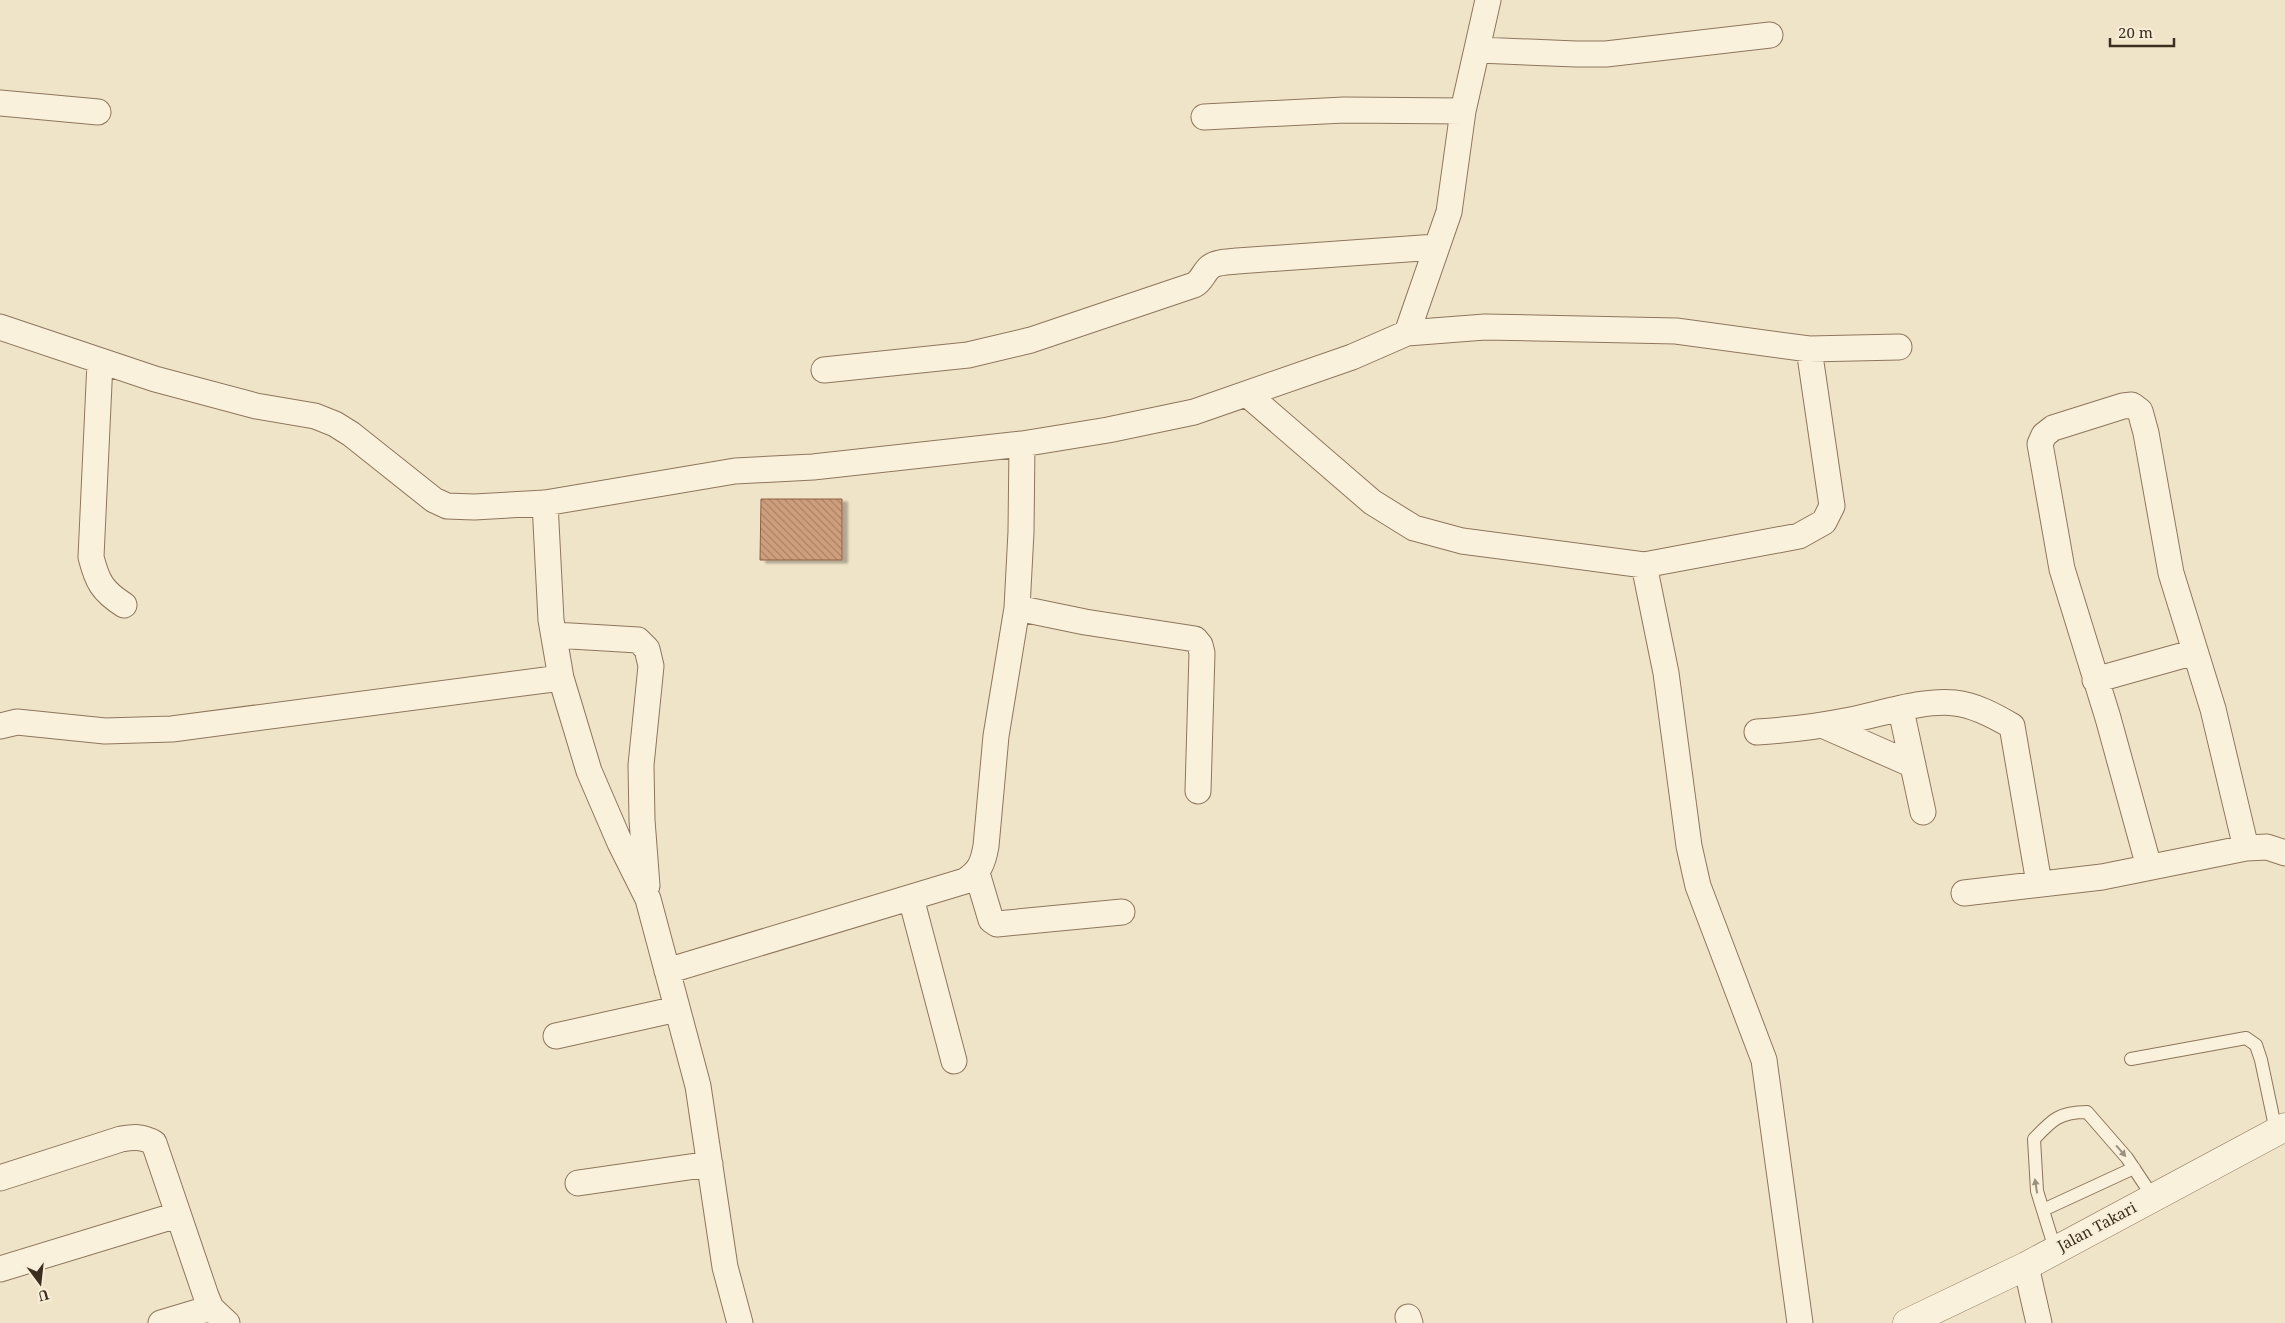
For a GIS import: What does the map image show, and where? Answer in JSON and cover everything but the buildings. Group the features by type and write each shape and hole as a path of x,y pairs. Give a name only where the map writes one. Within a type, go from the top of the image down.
{"street":[{"path":"1408,333 1449,212 1463,111 1488,0"},
{"path":"1478,50 1606,54 1770,35"},
{"path":"0,103 98,112"},
{"path":"1204,117 1344,110 1463,111"},
{"path":"824,370 968,355 1032,340 1194,285 1202,280 1210,266 1215,264 1436,247"},
{"path":"0,327 100,362 220,397 315,416 351,434 434,500 447,506 474,507 545,503 736,471 813,467 1022,444 1108,430 1194,412 1352,358 1408,333 1485,327 1676,331 1808,349 1899,347"},
{"path":"1247,394 1372,502 1414,528 1462,541 1644,565 1800,536 1824,522 1832,506 1808,349"},
{"path":"100,362 90,557 99,584 111,597 124,605"},
{"path":"2149,867 2108,718 2062,569 2040,444 2044,436 2052,428 2123,406 2132,405 2140,411 2146,433 2171,573 2213,709 2246,848"},
{"path":"667,971 965,881 977,873 983,863 986,846 996,736 1017,608 1021,532 1022,444"},
{"path":"545,503 548,571 554,635 561,678 590,771 620,843 648,899"},
{"path":"1644,565 1666,673 1689,846 1698,886 1764,1060 1800,1323"},
{"path":"1017,608 1085,622 1195,639 1200,645 1202,654 1198,791"},
{"path":"554,635 638,640 647,649 651,666 641,765 642,820 648,899 698,1086 725,1267 740,1323"},
{"path":"2096,680 2195,652"},
{"path":"0,726 16,722 105,731 172,729 561,678"},
{"path":"1757,732 1822,725 1926,703 1955,702 1970,706 2012,726 2039,883"},
{"path":"1900,710 1922,812"},
{"path":"1822,725 1912,765"},
{"path":"1964,893 2102,877 2246,848 2267,846 2285,854"},
{"path":"977,873 992,920 997,924 1122,912"},
{"path":"911,898 954,1061"},
{"path":"556,1036 677,1009"},
{"name":"Jalan Takari","path":"1907,1323 2026,1266 2280,1129"},
{"path":"0,1178 121,1139 146,1138 154,1143 177,1215 219,1316 161,1323"},
{"path":"578,1183 710,1164"},
{"path":"0,1269 177,1215"},
{"path":"2026,1266 2039,1323"}],"lane":[{"path":"2132,1059 2246,1038 2256,1046 2280,1129"},
{"path":"2055,1249 2037,1191 2034,1139 2049,1123 2060,1115 2086,1112 2134,1168 2153,1197"},
{"path":"2043,1210 2134,1168"}]}
